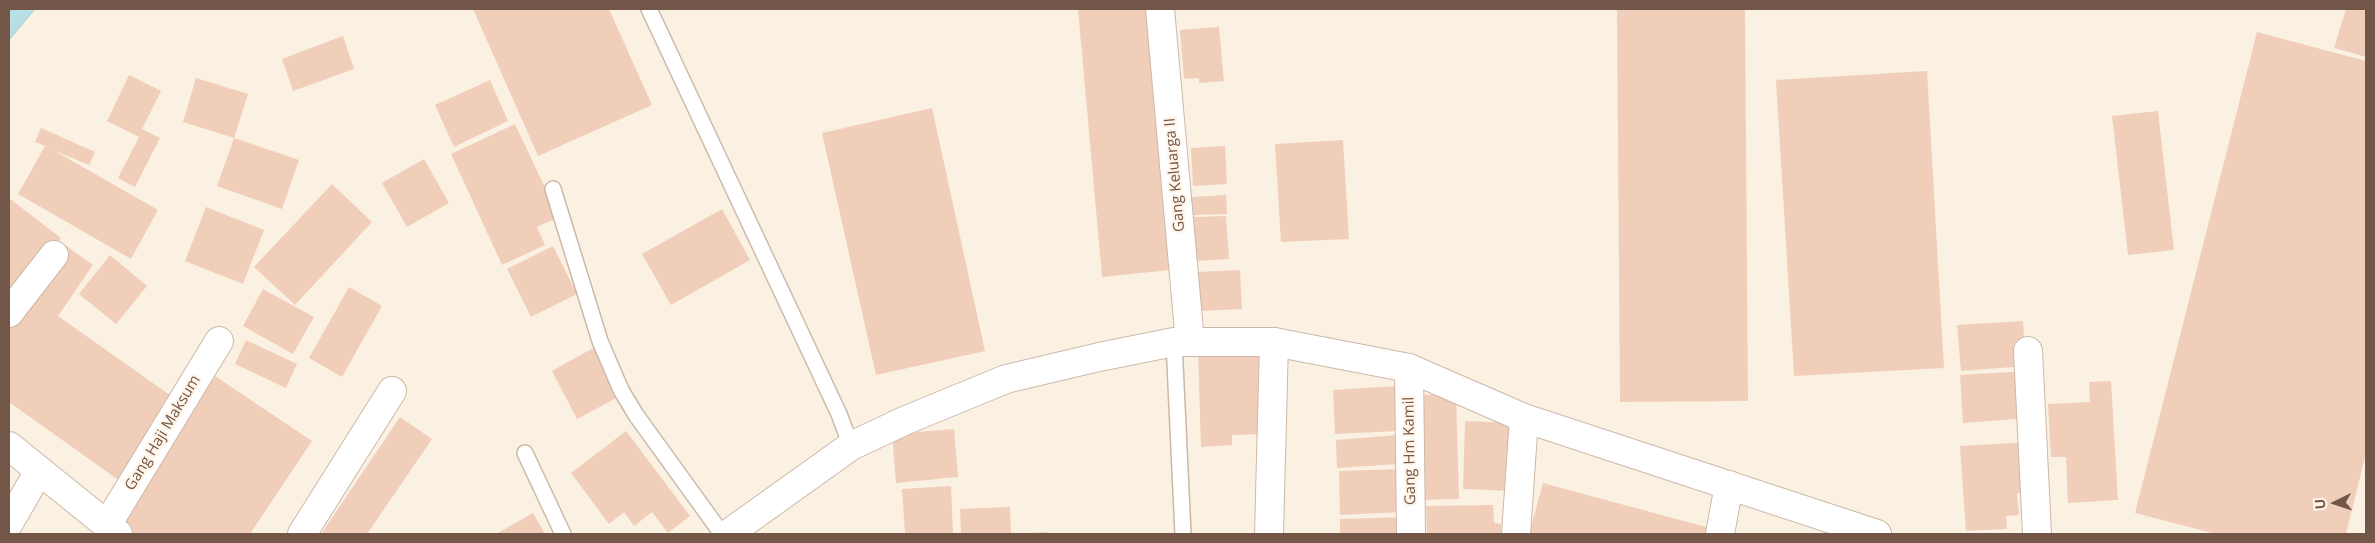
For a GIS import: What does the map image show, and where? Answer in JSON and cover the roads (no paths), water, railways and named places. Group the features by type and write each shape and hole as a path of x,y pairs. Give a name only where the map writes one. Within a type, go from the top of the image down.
{"street":[{"name":"Gang Keluarga II","path":"1160,9 1182,342"},
{"path":"9,313 54,255"},
{"name":"Gang Haji Maksum","path":"112,530 219,341"},
{"path":"728,534 851,446 904,421 1006,379 1099,357 1182,342 1274,342 1409,368 1524,418 1877,534"},
{"path":"1270,534 1274,342"},
{"path":"2028,351 2037,534"},
{"name":"Gang Hm Kamil","path":"1409,368 1411,534"},
{"path":"302,534 392,391"},
{"path":"1516,534 1524,418"},
{"path":"9,446 112,530"},
{"path":"9,523 39,471"},
{"path":"1720,534 1729,484"}],"lane":[{"path":"649,9 839,414 851,446"},
{"path":"552,189 600,341 621,390 636,415 722,534"},
{"path":"1182,342 1183,534"},
{"path":"525,453 563,534"}],"water":[{"path":"9,9 35,9 9,40"}]}
